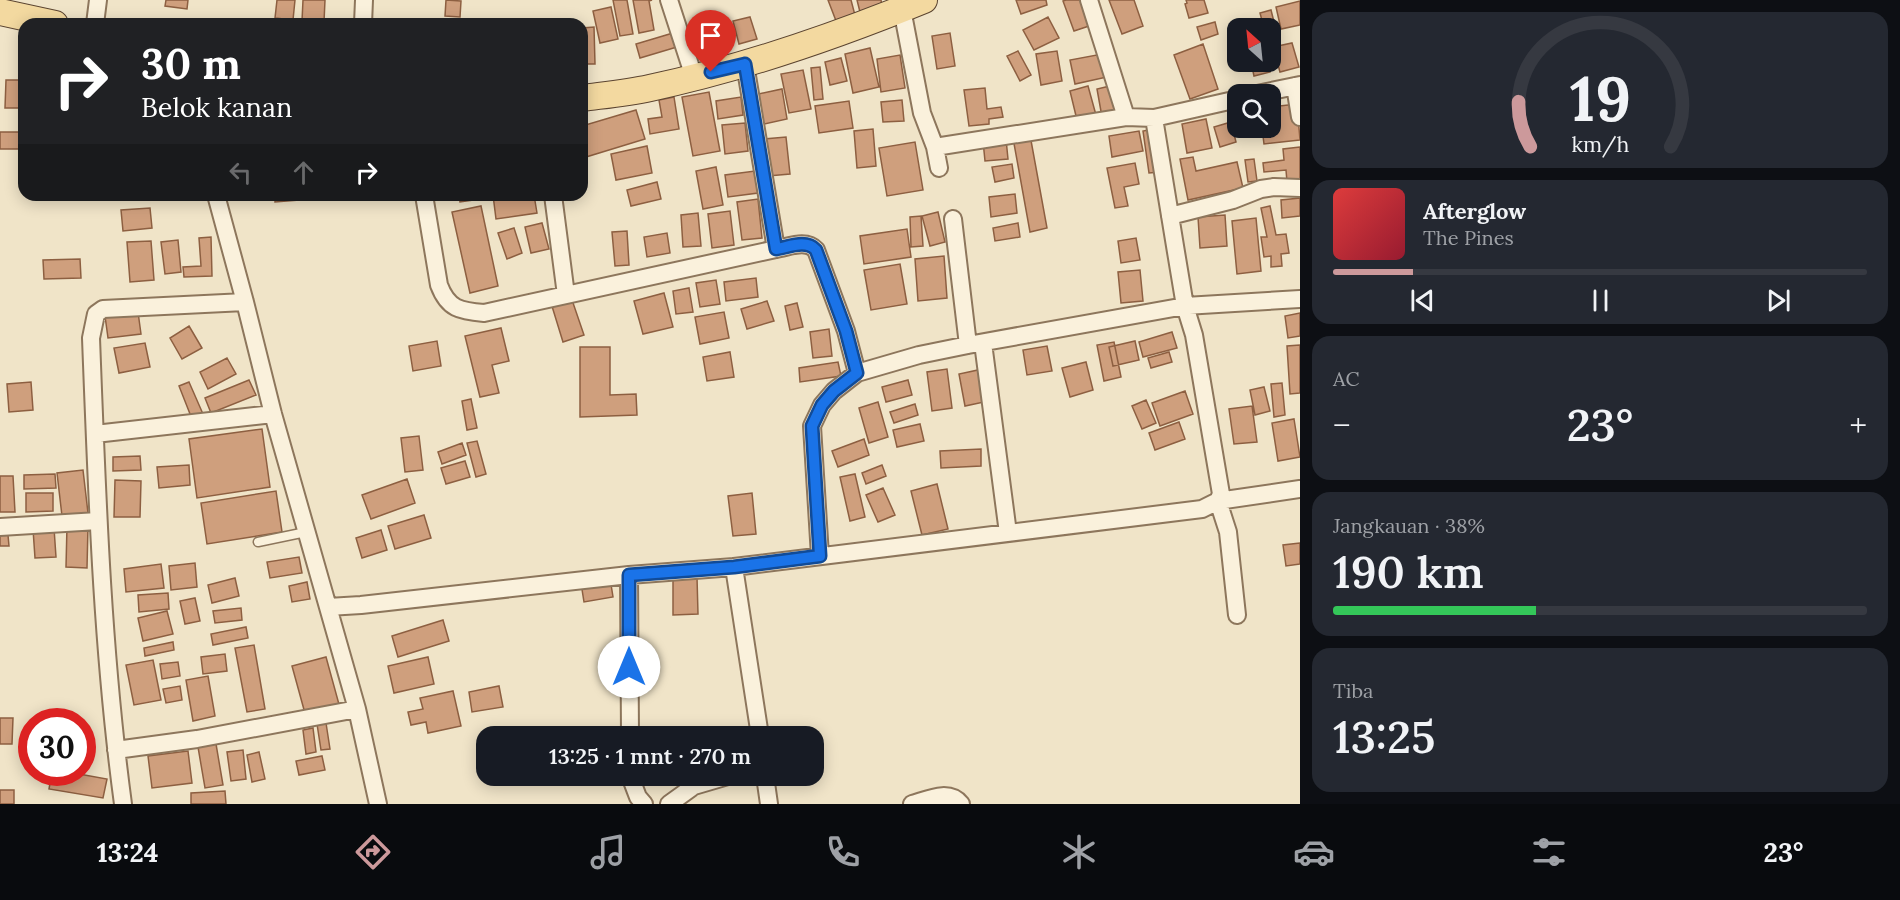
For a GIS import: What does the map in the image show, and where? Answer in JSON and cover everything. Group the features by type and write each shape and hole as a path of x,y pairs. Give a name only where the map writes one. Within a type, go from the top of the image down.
{"main road":[{"path":"588,97 649,88 745,64 861,26 913,5"},
{"path":"0,12 28,18"}],"street":[{"path":"95,18 98,0"},
{"path":"363,18 364,0"},
{"path":"669,0 694,77"},
{"path":"1089,0 1126,117"},
{"path":"913,5 922,113 935,147 939,168"},
{"path":"745,64 776,249"},
{"path":"1281,89 1298,86 1300,117"},
{"path":"935,147 1126,117 1154,118 1227,101"},
{"path":"1154,118 1185,306 1194,334 1215,453 1221,494 1218,501 1228,532 1237,615"},
{"path":"1170,216 1233,200 1261,189 1300,188"},
{"path":"217,201 273,414 357,709 378,804"},
{"path":"425,201 439,285 443,295 453,307 467,311 484,312 776,249 805,243 811,244 816,250 846,331 857,373"},
{"path":"554,201 566,295"},
{"path":"953,219 1008,533"},
{"path":"820,556 812,426 822,405 857,373 919,355 1185,306 1300,299"},
{"path":"123,804 105,638 98,521 92,325 96,314 103,309 245,302"},
{"path":"95,434 273,414"},
{"path":"328,607 629,575 734,567 1202,509 1218,501 1300,489"},
{"path":"0,527 98,521"},
{"path":"734,567 758,726"},
{"path":"629,575 630,726"},
{"path":"116,750 197,739 357,709"},
{"path":"634,786 644,804"},
{"path":"669,804 694,786"},
{"path":"767,786 770,804"},
{"path":"912,804 944,795 956,798 961,804"}],"lane":[{"path":"258,542 306,532"}],"building":[{"path":"166,0 188,0 187,9 165,6"},
{"path":"277,0 295,0 293,18 275,18"},
{"path":"303,0 325,0 324,18 302,18"},
{"path":"446,0 461,1 460,17 445,16"},
{"path":"613,0 627,0 633,34 620,36"},
{"path":"633,0 652,0 649,1 654,30 639,33"},
{"path":"828,0 851,0 856,19 838,26"},
{"path":"857,0 881,0 882,6 860,12"},
{"path":"1016,0 1046,0 1047,5 1021,14"},
{"path":"1086,0 1095,24 1074,31 1063,1"},
{"path":"1109,0 1134,0 1143,26 1122,34"},
{"path":"1186,0 1204,0 1208,13 1189,18"},
{"path":"1300,1 1300,25 1281,29 1281,18 1278,18 1276,7"},
{"path":"611,7 618,39 600,43 593,11"},
{"path":"1271,10 1273,18 1261,18 1260,13"},
{"path":"750,17 757,39 739,44 733,21"},
{"path":"1048,17 1059,38 1034,50 1023,30"},
{"path":"1215,22 1218,34 1201,40 1197,27"},
{"path":"594,27 595,64 588,64 588,28"},
{"path":"673,33 677,47 640,58 636,44"},
{"path":"950,33 955,66 937,69 932,36"},
{"path":"727,34 730,48 703,55 699,41"},
{"path":"1292,43 1299,67 1281,72 1281,45"},
{"path":"1203,44 1218,89 1190,99 1174,55"},
{"path":"870,48 879,87 853,93 845,54"},
{"path":"1018,51 1031,75 1020,81 1007,56"},
{"path":"1057,51 1062,81 1041,85 1036,54"},
{"path":"1102,54 1107,77 1075,84 1070,60"},
{"path":"900,55 905,88 881,92 877,59"},
{"path":"841,58 847,81 830,85 825,62"},
{"path":"820,67 823,99 814,100 811,68"},
{"path":"803,70 811,109 789,113 781,74"},
{"path":"1253,72 1270,72 1254,76"},
{"path":"6,80 18,80 18,108 5,108"},
{"path":"1088,86 1096,115 1077,120 1070,91"},
{"path":"1110,86 1115,114 1102,117 1097,89"},
{"path":"985,88 987,109 1001,107 1003,117 989,119 989,124 969,126 964,90"},
{"path":"782,89 787,119 760,125 754,95"},
{"path":"709,92 720,151 693,156 682,97"},
{"path":"674,97 679,129 650,134 648,119 662,117 659,100"},
{"path":"741,97 743,115 718,119 716,101"},
{"path":"902,100 904,121 883,122 881,102"},
{"path":"849,101 853,128 819,133 815,106"},
{"path":"1297,104 1300,140 1264,144 1263,138 1281,138 1281,106"},
{"path":"636,110 645,139 588,156 588,124"},
{"path":"1206,119 1212,148 1187,153 1182,124"},
{"path":"745,123 748,151 725,154 722,125"},
{"path":"1227,123 1227,138 1235,138 1236,142 1220,147 1214,127"},
{"path":"873,129 876,166 857,168 854,131"},
{"path":"1154,129 1160,172 1149,173 1143,131"},
{"path":"1139,131 1143,151 1112,157 1109,136"},
{"path":"0,132 18,132 18,149 0,149"},
{"path":"1030,135 1047,228 1030,232 1013,138"},
{"path":"786,137 790,174 768,176 764,139"},
{"path":"1006,139 1008,159 985,161 983,141"},
{"path":"915,142 923,190 887,196 879,148"},
{"path":"647,146 652,173 616,180 611,154"},
{"path":"1300,147 1300,181 1287,182 1286,170 1264,172 1263,163 1284,160 1283,149"},
{"path":"1193,157 1196,171 1237,162 1243,188 1188,200 1180,159"},
{"path":"1254,159 1257,181 1248,182 1245,160"},
{"path":"1135,163 1139,184 1124,187 1128,206 1115,208 1107,168"},
{"path":"1012,164 1014,178 995,182 992,167"},
{"path":"716,167 723,205 703,209 696,171"},
{"path":"755,171 758,193 728,197 725,175"},
{"path":"657,182 661,199 631,206 627,190"},
{"path":"1015,194 1017,213 991,217 989,197"},
{"path":"1300,198 1300,216 1282,218 1281,200"},
{"path":"758,199 762,238 742,240 737,202"},
{"path":"494,201 535,201 537,213 496,219"},
{"path":"481,206 498,286 470,293 452,212"},
{"path":"1270,206 1276,235 1286,234 1289,253 1281,254 1282,266 1271,267 1271,256 1264,257 1261,237 1267,237 1261,208"},
{"path":"150,208 152,228 123,231 121,210"},
{"path":"730,211 734,245 712,248 708,214"},
{"path":"938,212 945,242 930,246 922,216"},
{"path":"698,213 701,246 683,247 681,215"},
{"path":"1225,215 1227,246 1200,248 1198,217"},
{"path":"921,216 923,246 911,247 910,217"},
{"path":"1256,218 1261,271 1237,274 1232,221"},
{"path":"542,223 549,249 531,253 525,227"},
{"path":"1018,223 1020,237 995,241 993,228"},
{"path":"514,228 522,253 507,259 498,233"},
{"path":"907,229 911,257 864,264 860,236"},
{"path":"627,231 629,265 615,266 612,232"},
{"path":"667,233 670,253 647,257 644,237"},
{"path":"211,237 212,276 184,277 183,267 201,266 199,238"},
{"path":"1136,238 1140,260 1121,263 1118,241"},
{"path":"178,240 181,272 165,274 161,242"},
{"path":"151,241 154,280 130,282 127,242"},
{"path":"944,256 947,298 918,301 915,259"},
{"path":"80,259 81,278 44,279 43,260"},
{"path":"900,264 907,304 871,310 864,270"},
{"path":"1140,270 1143,301 1121,303 1118,272"},
{"path":"756,278 758,297 726,301 724,282"},
{"path":"716,280 720,304 700,307 696,283"},
{"path":"689,288 693,312 676,314 673,291"},
{"path":"664,293 673,327 643,334 634,301"},
{"path":"571,297 584,335 563,342 551,303"},
{"path":"767,301 774,321 747,329 741,309"},
{"path":"797,303 803,327 790,330 785,306"},
{"path":"138,312 141,334 108,338 105,316"},
{"path":"724,312 729,338 700,344 695,317"},
{"path":"1300,313 1300,336 1288,338 1285,316"},
{"path":"189,326 202,348 182,359 170,338"},
{"path":"501,328 509,361 492,365 499,393 480,397 465,336"},
{"path":"829,329 832,356 813,358 810,332"},
{"path":"1172,332 1177,348 1143,357 1139,342"},
{"path":"437,341 441,366 413,371 409,346"},
{"path":"1135,341 1139,360 1113,366 1109,347"},
{"path":"1114,342 1121,377 1104,381 1097,345"},
{"path":"145,343 150,367 119,373 114,348"},
{"path":"1300,345 1300,393 1290,394 1287,346"},
{"path":"1047,346 1052,371 1027,375 1023,350"},
{"path":"580,347 610,347 610,395 636,394 637,415 580,417"},
{"path":"730,352 734,377 707,381 703,357"},
{"path":"1169,352 1172,362 1151,368 1148,358"},
{"path":"227,358 236,374 208,389 200,372"},
{"path":"838,362 841,376 800,382 799,368"},
{"path":"1086,362 1093,390 1070,397 1062,368"},
{"path":"947,369 952,408 932,411 927,372"},
{"path":"978,370 984,402 965,406 959,374"},
{"path":"249,380 256,395 211,413 205,398"},
{"path":"908,380 912,395 886,402 882,387"},
{"path":"31,382 33,410 9,412 7,384"},
{"path":"189,382 203,414 192,419 179,386"},
{"path":"1282,383 1285,415 1274,417 1271,384"},
{"path":"1264,387 1270,411 1255,415 1250,390"},
{"path":"1185,391 1193,414 1160,426 1152,403"},
{"path":"471,399 477,428 467,430 462,401"},
{"path":"1146,400 1156,423 1142,429 1132,406"},
{"path":"878,402 888,437 869,443 859,408"},
{"path":"915,404 918,415 894,423 890,412"},
{"path":"1252,406 1257,442 1234,444 1229,409"},
{"path":"1294,419 1300,457 1278,461 1272,423"},
{"path":"1179,422 1185,439 1155,450 1149,433"},
{"path":"920,424 924,441 897,447 893,430"},
{"path":"262,429 270,487 197,498 189,439"},
{"path":"419,436 423,470 405,472 401,438"},
{"path":"864,439 869,455 838,467 832,451"},
{"path":"477,441 486,474 476,477 467,443"},
{"path":"462,443 466,455 442,464 438,452"},
{"path":"981,449 981,466 941,468 940,451"},
{"path":"140,456 141,470 113,471 113,457"},
{"path":"465,461 470,477 446,484 441,468"},
{"path":"189,465 190,485 159,488 157,467"},
{"path":"882,465 886,476 866,484 862,473"},
{"path":"83,470 88,513 62,516 57,473"},
{"path":"55,474 56,488 24,489 24,475"},
{"path":"855,474 865,517 850,521 840,477"},
{"path":"0,476 13,476 15,512 0,512"},
{"path":"407,479 415,503 371,519 362,495"},
{"path":"115,480 141,481 140,517 114,517"},
{"path":"937,484 948,529 922,535 911,491"},
{"path":"883,488 895,515 878,522 866,495"},
{"path":"276,491 282,532 207,544 201,503"},
{"path":"26,493 53,493 53,511 26,512"},
{"path":"752,493 756,534 733,536 728,496"},
{"path":"424,515 431,538 395,549 388,526"},
{"path":"67,526 88,526 87,568 66,567"},
{"path":"54,528 56,557 35,558 33,529"},
{"path":"381,530 387,550 362,558 356,538"},
{"path":"0,535 8,535 9,546 0,546"},
{"path":"1300,543 1300,564 1286,566 1283,545"},
{"path":"299,557 302,573 270,578 267,562"},
{"path":"195,563 197,587 171,590 169,566"},
{"path":"161,564 164,588 126,592 124,569"},
{"path":"697,577 698,614 673,615 673,578"},
{"path":"235,578 239,596 212,603 208,585"},
{"path":"610,578 613,597 584,602 581,583"},
{"path":"307,582 310,599 292,602 289,586"},
{"path":"168,593 169,609 139,612 138,595"},
{"path":"195,598 200,621 185,624 180,601"},
{"path":"241,608 242,620 215,623 213,611"},
{"path":"167,611 173,634 143,641 138,618"},
{"path":"443,620 449,641 398,657 392,636"},
{"path":"246,627 248,638 213,645 211,634"},
{"path":"173,642 174,650 145,656 144,648"},
{"path":"254,645 265,709 247,712 235,648"},
{"path":"225,654 227,671 203,674 201,657"},
{"path":"326,657 340,708 306,717 292,666"},
{"path":"428,657 434,684 394,693 388,666"},
{"path":"153,660 161,700 134,705 126,665"},
{"path":"178,662 180,676 162,679 160,664"},
{"path":"208,676 215,716 193,721 186,680"},
{"path":"180,686 182,700 166,703 163,689"},
{"path":"499,686 503,707 472,712 469,692"},
{"path":"453,691 461,726 428,733 426,722 411,725 408,712 423,709 420,698"},
{"path":"0,718 13,718 12,744 0,744"},
{"path":"326,723 330,749 321,750 317,724"},
{"path":"313,728 316,752 306,754 303,730"},
{"path":"216,744 223,785 205,788 198,747"},
{"path":"243,750 246,779 231,781 227,752"},
{"path":"188,751 192,783 152,788 148,756"},
{"path":"259,752 265,779 252,782 247,755"},
{"path":"322,756 325,770 299,775 296,761"},
{"path":"96,777 107,779 103,798 49,789 50,786 96,786"},
{"path":"0,790 14,790 14,804 0,804"},
{"path":"225,791 226,804 191,804 191,793"}],"route":[{"path":"629,667 629,575 734,567 820,556 812,426 822,405 834,391 857,373 846,331 816,250 811,244 805,243 776,249 745,64 711,72"}]}
